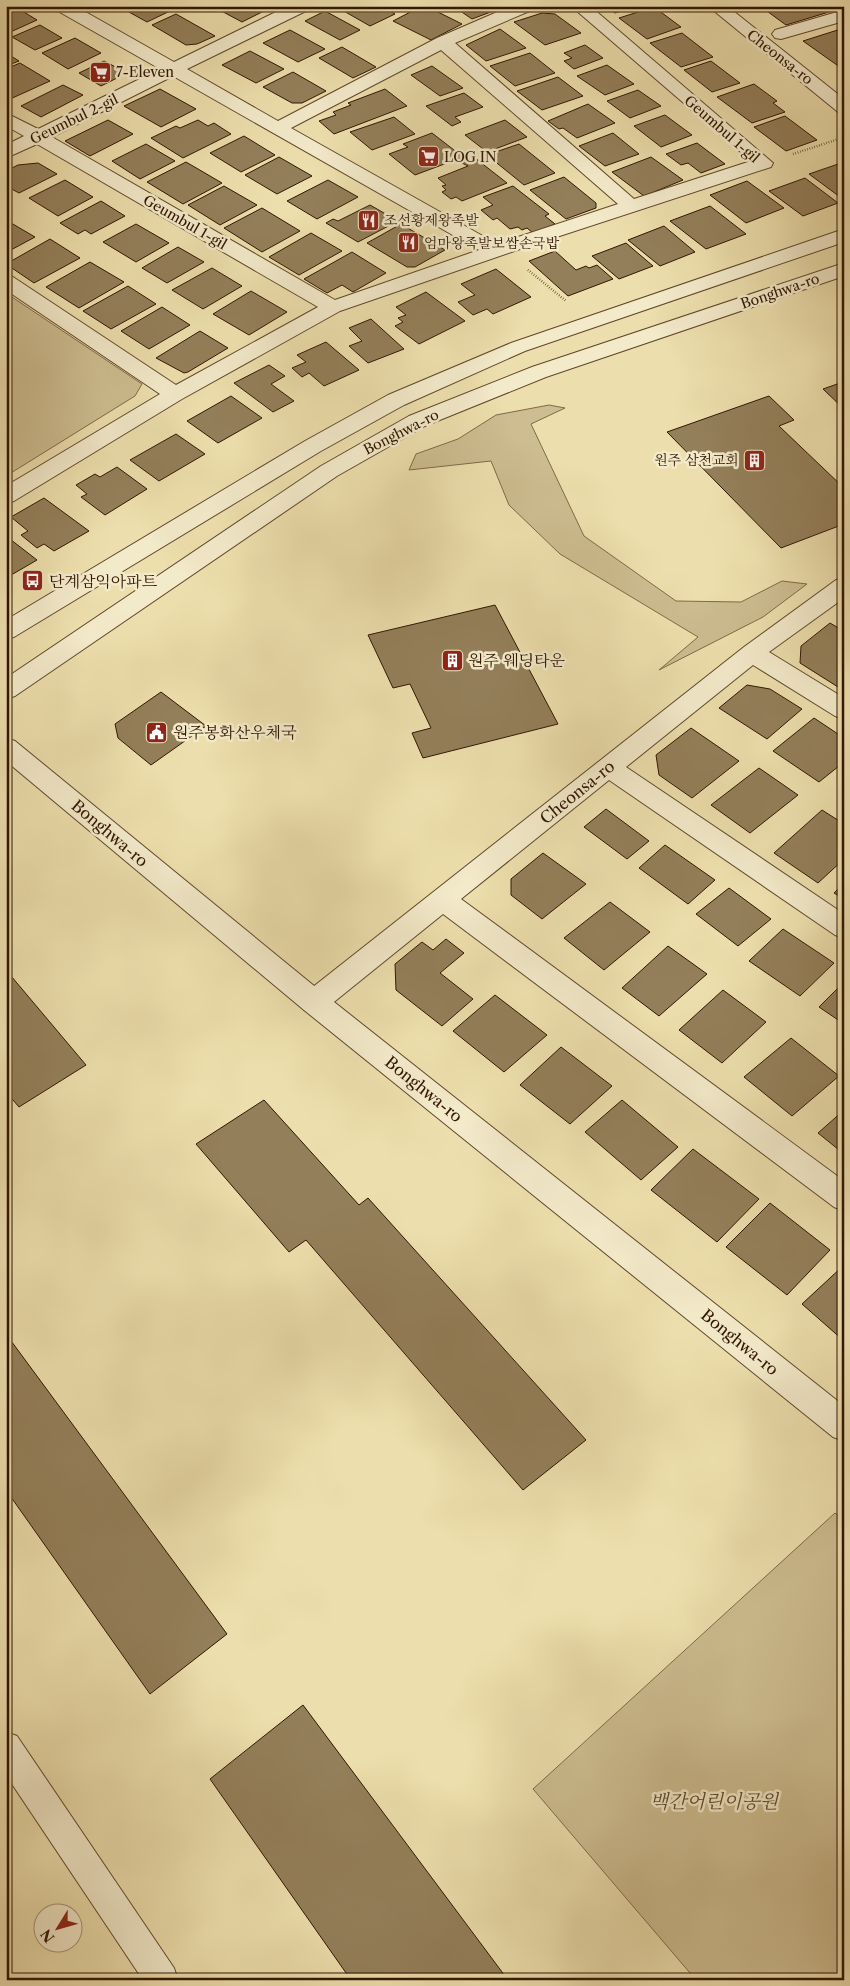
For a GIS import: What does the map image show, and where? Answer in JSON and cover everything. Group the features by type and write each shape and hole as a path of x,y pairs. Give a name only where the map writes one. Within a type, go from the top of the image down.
{"street":[{"path":"88,6 182,66"},
{"name":"Geumbul 2-gil","path":"6,152 302,6"},
{"path":"286,123 443,42 526,6"},
{"name":"Geumbul 1-gil","path":"579,6 764,163"},
{"name":"Cheonsa-ro","path":"716,6 844,108"},
{"path":"68,7 182,66 504,244"},
{"path":"781,34 844,15"},
{"path":"443,42 631,206"},
{"name":"Geumbul 1-gil","path":"6,118 333,307"},
{"path":"286,123 406,180"},
{"name":"Geumbul 1-gil","path":"6,496 175,394 333,307 504,244 764,163"},
{"name":"Bonghwa-ro","path":"6,631 313,446 396,400 518,347 844,235"},
{"name":"Bonghwa-ro","path":"6,690 329,471 417,421 539,372 844,269"},
{"path":"6,281 175,394"},
{"name":"Cheonsa-ro","path":"314,1002 752,653 844,586"},
{"path":"752,653 844,710"},
{"name":"Bonghwa-ro","path":"7,748 314,1002 844,1426"},
{"path":"608,767 844,928"},
{"path":"442,900 844,1198"}],"lane":[{"path":"6,1747 162,1980"}],"path":[{"path":"764,163 842,138"},
{"path":"504,244 566,301"}],"green space":[{"path":"6,293 142,384 135,396 6,476"},
{"path":"549,405 565,408 531,424 584,536 676,601 741,602 782,581 807,584 763,617 659,670 698,637 560,554 509,505 491,461 409,470 416,454 458,439 496,415"},
{"name":"백간어린이공원","path":"835,1513 844,1521 844,1980 696,1980 533,1789"}],"building":[{"path":"6,6 14,6 37,20 6,34"},
{"path":"118,6 161,6 170,11 147,22"},
{"path":"212,6 258,6 266,10 242,22"},
{"path":"335,6 381,6 395,14 370,26"},
{"path":"422,6 426,6 462,24 431,40 393,21"},
{"path":"453,6 489,6 496,10 472,19"},
{"path":"605,6 636,6 615,13"},
{"path":"760,6 821,6 829,12 786,25"},
{"path":"654,7 681,27 647,39 619,18"},
{"path":"325,11 360,30 340,40 305,21"},
{"path":"542,13 555,14 581,33 545,45 514,22"},
{"path":"176,14 215,36 197,44 186,45 152,25"},
{"path":"40,25 62,38 35,50 12,37"},
{"path":"844,28 844,70 803,41"},
{"path":"500,29 526,48 486,61 466,45"},
{"path":"290,30 325,49 298,62 263,43"},
{"path":"682,33 713,57 681,67 650,43"},
{"path":"75,38 101,53 68,69 42,53"},
{"path":"585,45 603,58 574,69 564,61 572,58 564,53"},
{"path":"342,47 376,67 353,78 319,58"},
{"path":"250,51 284,69 256,83 222,65"},
{"path":"6,53 19,61 6,66"},
{"path":"530,53 555,73 515,86 490,66"},
{"path":"104,61 127,73 101,86 79,73"},
{"path":"711,61 740,83 712,92 684,70"},
{"path":"20,63 50,81 8,100 6,99 6,76 10,74 6,72 6,69"},
{"path":"607,65 634,84 605,95 577,76"},
{"path":"432,66 463,88 440,96 411,75"},
{"path":"293,72 326,91 302,103 292,103 263,87"},
{"path":"558,77 583,96 542,110 517,91"},
{"path":"754,84 777,101 773,103 785,112 752,123 717,97"},
{"path":"63,85 83,95 41,117 21,106"},
{"path":"160,89 196,109 161,127 124,106"},
{"path":"385,89 407,106 334,134 319,121 336,115 333,112 351,105 348,103"},
{"path":"638,90 661,106 630,118 607,101"},
{"path":"464,93 483,107 455,117 461,122 452,126 426,106"},
{"path":"588,104 615,123 577,138 563,128 559,129 548,121"},
{"path":"665,115 692,135 661,147 634,126"},
{"path":"785,116 817,140 786,151 754,127"},
{"path":"394,117 415,134 372,150 350,132"},
{"path":"108,120 133,134 90,156 65,141"},
{"path":"198,120 208,126 214,123 231,134 183,158 151,138 176,126 180,128"},
{"path":"505,120 527,137 487,152 465,135"},
{"path":"432,133 463,157 415,175 389,154 408,147 403,144"},
{"path":"613,133 639,154 605,166 579,146"},
{"path":"244,136 275,155 241,172 210,153"},
{"path":"697,143 725,164 701,173 688,163 681,165 666,154"},
{"path":"146,144 175,161 140,179 112,161"},
{"path":"519,144 555,173 524,185 487,155"},
{"path":"279,157 312,176 277,194 245,175"},
{"path":"651,157 683,180 644,196 612,172"},
{"path":"475,158 507,183 462,201 456,197 451,199 442,192 446,190 442,186 446,185 438,178 468,166 462,163"},
{"path":"186,162 222,183 183,204 147,182"},
{"path":"844,162 844,200 809,174"},
{"path":"38,163 57,174 19,193 6,186 6,171 18,165"},
{"path":"564,177 596,203 596,208 566,219 530,190"},
{"path":"805,178 838,203 803,216 769,191"},
{"path":"65,180 93,197 58,216 29,198"},
{"path":"328,180 358,197 317,219 287,201"},
{"path":"747,181 784,208 746,223 710,195"},
{"path":"224,186 257,205 220,225 188,205"},
{"path":"513,186 549,214 545,216 555,224 533,233 527,228 522,230 518,227 510,229 497,218 493,220 481,210 493,205 483,197"},
{"path":"101,201 125,216 91,234 85,230 78,234 60,223"},
{"path":"370,205 398,221 358,242 326,223 333,219 338,221"},
{"path":"710,206 746,234 706,249 670,221"},
{"path":"262,208 300,231 262,252 224,228"},
{"path":"6,220 35,237 9,251 6,250"},
{"path":"136,224 169,243 136,262 103,242"},
{"path":"401,224 445,250 415,267 407,267 367,243"},
{"path":"664,226 695,252 660,266 628,240"},
{"path":"311,233 342,251 299,275 269,257"},
{"path":"50,239 80,258 34,283 6,264"},
{"path":"626,243 653,266 619,279 592,256"},
{"path":"178,247 204,262 167,283 142,268"},
{"path":"555,251 576,270 586,266 589,268 597,265 613,279 568,296 529,261"},
{"path":"352,252 386,273 353,292 342,285 327,293 304,279"},
{"path":"90,262 124,282 79,308 46,287"},
{"path":"212,268 242,286 203,309 172,290"},
{"path":"496,269 531,297 493,314 487,309 473,315 458,302 475,295 461,284"},
{"path":"128,286 156,304 111,329 83,311"},
{"path":"251,291 287,312 249,335 213,314"},
{"path":"426,292 465,321 419,344 395,326 403,322 398,318 406,315 396,307"},
{"path":"162,307 190,325 149,349 121,331"},
{"path":"371,319 404,349 368,363 349,346 362,341 349,328"},
{"path":"200,331 228,348 184,373 156,358"},
{"path":"326,342 359,370 324,386 309,373 302,377 292,368 306,362 297,355"},
{"path":"269,365 285,376 271,384 294,401 273,412 234,383"},
{"path":"844,383 844,409 823,389"},
{"path":"231,396 262,418 218,443 187,421"},
{"name":"원주 삼천교회","path":"769,396 794,420 779,426 844,488 844,524 781,548 667,432"},
{"path":"176,434 205,454 159,481 130,460"},
{"path":"117,467 147,489 105,515 81,497 87,494 76,485 95,474 100,477"},
{"path":"44,498 89,531 54,551 44,544 37,548 21,535 28,531 11,517"},
{"path":"6,536 37,560 6,578"},
{"name":"원주 웨딩타운","path":"495,605 558,724 423,758 412,733 431,728 410,684 393,688 368,635"},
{"path":"830,623 842,630 844,629 844,682 838,687 800,663 801,646"},
{"path":"747,685 770,689 802,709 767,739 719,708"},
{"name":"원주봉화산우체국","path":"161,692 206,726 151,765 118,738 115,724"},
{"path":"814,718 844,738 844,762 819,782 773,751"},
{"path":"691,728 739,761 692,798 659,775 656,755"},
{"path":"759,768 798,795 750,833 711,805"},
{"path":"606,809 649,841 627,859 584,827"},
{"path":"822,810 844,824 844,859 818,883 774,853"},
{"path":"665,845 715,880 688,904 639,868"},
{"path":"543,853 586,884 542,919 511,895 511,879"},
{"path":"844,883 844,899 834,893"},
{"path":"729,888 771,919 738,946 696,914"},
{"path":"610,902 650,932 604,970 564,938"},
{"path":"783,929 834,963 800,996 749,961"},
{"path":"446,939 464,953 440,973 473,999 442,1026 396,990 395,964 422,942 433,950"},
{"path":"668,946 707,974 659,1016 622,988"},
{"path":"6,970 86,1065 19,1107 6,1092"},
{"path":"844,982 844,1024 819,1007"},
{"path":"723,990 766,1022 722,1063 679,1030"},
{"path":"495,995 547,1035 504,1072 453,1031"},
{"path":"791,1038 839,1076 792,1116 744,1077"},
{"path":"561,1047 612,1086 570,1124 520,1085"},
{"path":"264,1100 359,1205 368,1198 586,1440 523,1490 306,1240 289,1252 196,1144"},
{"path":"622,1100 678,1147 641,1180 585,1132"},
{"path":"844,1110 844,1154 818,1133"},
{"path":"693,1149 759,1199 717,1242 651,1190"},
{"path":"770,1203 830,1250 787,1295 726,1247"},
{"path":"844,1265 844,1341 802,1304"},
{"path":"6,1334 227,1634 150,1694 6,1490"},
{"path":"303,1705 508,1980 351,1980 210,1779"}],"place":[{"name":"7-Eleven","path":"100,72"},
{"name":"LOG IN","path":"428,157"},
{"name":"조선황제왕족발","path":"368,220"},
{"name":"엄마왕족발보쌈손국밥","path":"408,243"},
{"name":"원주 삼천교회","path":"755,460"},
{"name":"단계삼익아파트","path":"33,581"},
{"name":"원주 웨딩타운","path":"452,660"},
{"name":"원주봉화산우체국","path":"157,732"}]}
